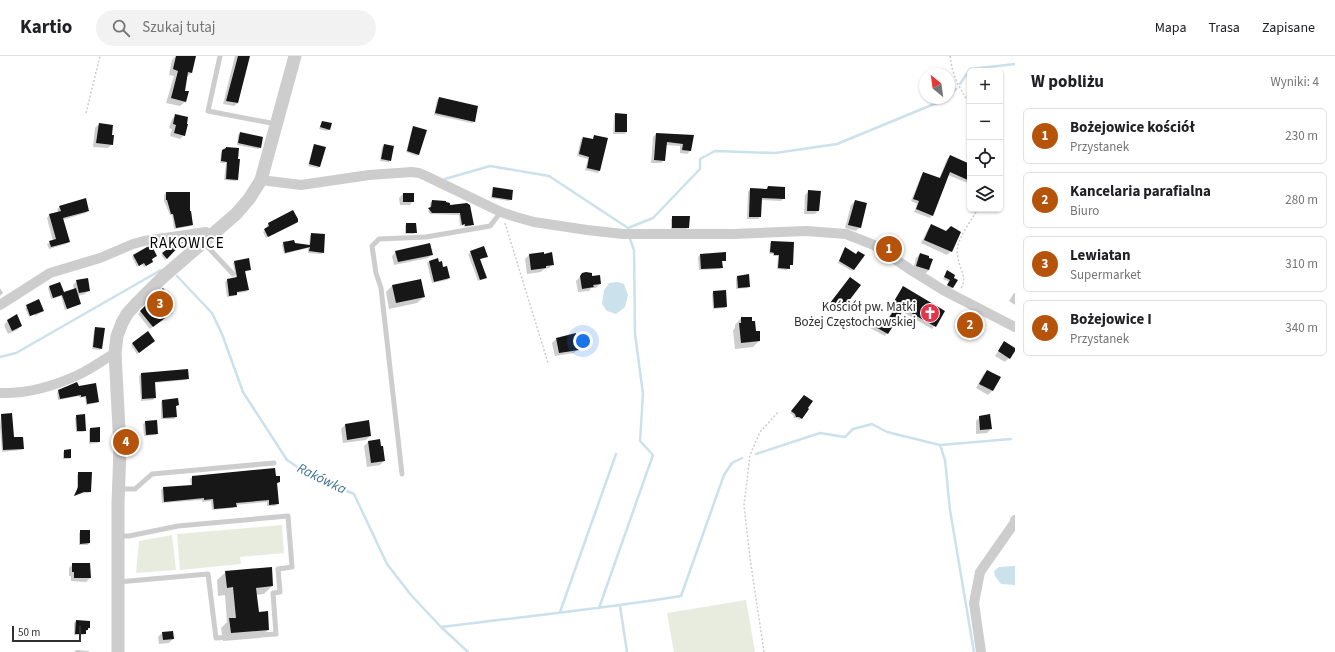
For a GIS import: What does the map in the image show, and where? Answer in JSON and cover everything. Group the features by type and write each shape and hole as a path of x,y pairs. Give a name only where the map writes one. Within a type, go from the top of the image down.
{"street":[{"path":"118,652 118,489 120,448 115,353 117,336 127,314 166,280 249,200 261,180 295,56"},
{"path":"261,180 301,185 412,172 419,173 501,212 534,222 623,234 732,234 806,231 839,233 860,238 874,245 911,270 955,296 1015,327"},
{"path":"0,305 50,273 100,258 133,244 206,232 208,239"},
{"path":"0,393 17,393 48,386 78,375 115,353"},
{"path":"981,652 974,603 980,572 1015,520"}],"lane":[{"path":"220,56 208,111 276,125"},
{"path":"402,474 381,288 376,273 372,246 379,239 426,237 490,226 501,212"},
{"path":"208,239 233,274"},
{"path":"118,489 135,489 152,474 274,463"},
{"path":"118,536 129,536 178,526 288,516 292,567 278,569 280,592 273,593 276,634 216,638 208,574 118,582"}],"path":[{"path":"86,113 100,56"},
{"path":"950,56 952,72 967,100"},
{"path":"501,212 548,363"},
{"path":"955,296 963,285 963,272 958,259 958,244 976,212"},
{"path":"764,652 744,505 750,455 760,432 778,412"}],"shaded area":[{"path":"282,525 284,553 240,557 241,564 180,570 177,534"},
{"path":"172,535 176,570 136,573 139,541"},
{"path":"746,600 755,652 674,652 667,613"}],"water":[{"path":"617,282 624,284 628,295 625,307 616,314 607,311 602,304 604,290 609,283"},
{"path":"1015,566 1015,585 1001,584 995,576 994,571 999,567"}],"building":[{"path":"176,56 196,56 192,73 188,72 185,91 189,91 186,102 171,98 178,71 173,69"},
{"path":"238,56 250,56 238,103 226,101"},
{"path":"439,97 478,106 475,122 435,113"},
{"path":"615,113 627,114 627,132 615,132"},
{"path":"175,114 188,117 185,136 174,133 176,125 173,124"},
{"path":"322,121 332,123 330,130 320,127"},
{"path":"99,123 113,125 113,145 96,143"},
{"path":"413,126 427,130 419,155 407,151"},
{"path":"240,132 263,137 261,148 238,143"},
{"path":"656,133 694,135 691,151 682,150 683,144 667,142 665,161 654,160"},
{"path":"594,135 608,138 600,171 587,168 589,157 579,154 583,137 593,139"},
{"path":"314,144 326,147 320,167 309,164"},
{"path":"384,144 394,146 391,161 381,159"},
{"path":"226,147 239,148 238,159 240,159 238,180 226,179 227,162 221,161 222,150"},
{"path":"950,155 967,163 967,180 950,172 933,216 916,209 919,201 913,199 923,172 940,178"},
{"path":"768,186 785,187 785,199 762,198 761,217 749,217 750,188 767,189"},
{"path":"493,187 513,190 512,200 492,197"},
{"path":"808,190 821,191 819,211 807,211"},
{"path":"166,192 190,192 190,211 193,225 176,228 173,214 171,214 166,200"},
{"path":"403,193 414,193 414,202 403,202"},
{"path":"86,198 89,211 63,218 70,242 51,247 49,241 56,239 49,214 61,211 59,206"},
{"path":"432,200 446,201 450,203 450,205 467,203 470,205 474,225 462,225 460,213 432,213 428,208 431,207"},
{"path":"855,200 867,203 861,228 848,225"},
{"path":"293,210 298,222 268,237 264,229 269,226 268,223"},
{"path":"672,216 690,216 689,228 672,228"},
{"path":"406,223 416,223 417,233 406,233"},
{"path":"931,224 946,231 951,226 961,232 952,252 924,240"},
{"path":"311,233 325,234 324,253 309,251 310,247 285,253 283,242 294,240 295,243 310,245"},
{"path":"771,241 794,242 793,265 790,265 790,269 778,268 779,255 774,255 774,253 770,252"},
{"path":"183,242 167,259 162,253 176,243"},
{"path":"430,243 433,255 398,262 395,251"},
{"path":"152,246 157,256 152,259 153,262 146,266 144,263 139,266 133,255 147,247"},
{"path":"484,246 488,257 480,259 487,278 480,280 470,251"},
{"path":"845,247 856,254 858,251 865,255 854,270 839,261"},
{"path":"544,252 544,254 552,252 554,265 546,266 546,268 531,270 529,254"},
{"path":"726,252 726,261 722,261 723,268 701,269 700,254"},
{"path":"920,253 933,259 929,270 916,266"},
{"path":"249,258 251,270 245,271 249,290 237,292 237,295 229,296 227,279 237,277 234,261"},
{"path":"438,258 439,262 442,261 443,267 447,266 450,278 434,282 429,261"},
{"path":"947,270 955,275 954,278 958,280 953,288 947,285 950,280 944,277"},
{"path":"582,273 592,273 592,276 600,275 601,284 582,289 580,276"},
{"path":"749,274 750,287 738,288 737,276"},
{"path":"850,277 861,285 845,306 844,305 840,310 830,303"},
{"path":"88,278 90,291 79,293 76,280"},
{"path":"421,279 425,297 396,303 392,285"},
{"path":"60,282 64,292 76,288 81,304 67,309 62,295 53,298 49,286"},
{"path":"903,286 945,311 936,327 904,309 888,334 872,325 876,318 885,324 897,305 893,303"},
{"path":"163,288 174,301 167,307 172,313 153,327 140,311"},
{"path":"726,290 727,307 714,308 713,291"},
{"path":"39,299 44,311 30,316 26,305"},
{"path":"17,314 22,326 12,331 7,320"},
{"path":"741,317 752,317 752,321 755,321 756,331 760,331 760,341 741,343 739,323 741,323"},
{"path":"969,319 980,325 974,336 963,329"},
{"path":"95,327 105,328 102,349 93,347"},
{"path":"148,331 155,341 139,353 132,343"},
{"path":"576,333 579,350 559,353 556,338"},
{"path":"1004,341 1015,348 1015,351 1010,359 998,351"},
{"path":"188,369 189,379 155,382 156,398 142,399 141,373"},
{"path":"987,370 1001,377 993,391 979,384"},
{"path":"77,382 79,386 96,383 99,402 87,404 86,396 81,397 81,395 60,399 58,390"},
{"path":"804,395 813,401 802,419 796,417 791,411"},
{"path":"178,398 179,405 176,406 177,417 163,418 162,400"},
{"path":"12,413 14,437 23,437 24,449 3,450 1,414"},
{"path":"85,414 86,431 77,431 76,415"},
{"path":"990,414 992,429 980,430 979,416"},
{"path":"157,420 158,434 146,435 145,421"},
{"path":"369,420 371,436 347,440 345,424"},
{"path":"100,427 100,442 90,442 90,428"},
{"path":"380,439 381,446 383,446 385,461 371,463 368,441"},
{"path":"71,449 71,458 64,458 64,450"},
{"path":"275,468 276,476 280,476 280,482 277,483 279,504 269,505 269,500 236,503 237,507 214,509 213,499 204,500 204,498 164,502 163,487 192,485 192,476"},
{"path":"78,472 92,472 91,492 84,492 74,496 78,487"},
{"path":"80,530 90,530 90,543 80,544"},
{"path":"72,563 90,563 91,578 74,578"},
{"path":"272,567 273,586 256,588 259,612 268,611 269,630 231,633 229,618 236,618 233,587 227,588 225,571"},
{"path":"76,620 90,621 90,628 86,630 86,634 75,634"},
{"path":"173,631 174,639 163,640 162,632"}],"waterway":[{"path":"960,84 970,69 1015,64"},
{"path":"445,179 490,166 549,176 628,228 653,218 700,169 700,159 715,151 775,153 837,144 934,104"},
{"path":"599,608 653,455 640,441 643,394 635,334 634,250 630,239"},
{"name":"Rakówka","path":"0,357 16,353 161,270"},
{"name":"Rakówka","path":"177,276 212,313 222,334 243,392 287,460 308,474 354,494 387,564 411,595 441,627 468,652"},
{"path":"756,454 820,433 845,437 853,429 872,424 887,432 940,445 945,460 950,510 974,652"},
{"path":"940,445 1011,439"},
{"path":"560,612 616,454"},
{"path":"441,627 591,609 681,596 724,475 732,463 742,458"},
{"path":"620,606 627,652"}],"place":[{"name":"Bożejowice kościół","path":"889,249"},
{"name":"Lewiatan","path":"160,304"},
{"name":"Kościół pw. Matki Bożej Częstochowskiej","path":"930,313"},
{"name":"Kancelaria parafialna","path":"970,325"},
{"name":"Bożejowice I","path":"126,442"}],"district":[{"name":"RAKOWICE","path":"187,243"}]}
